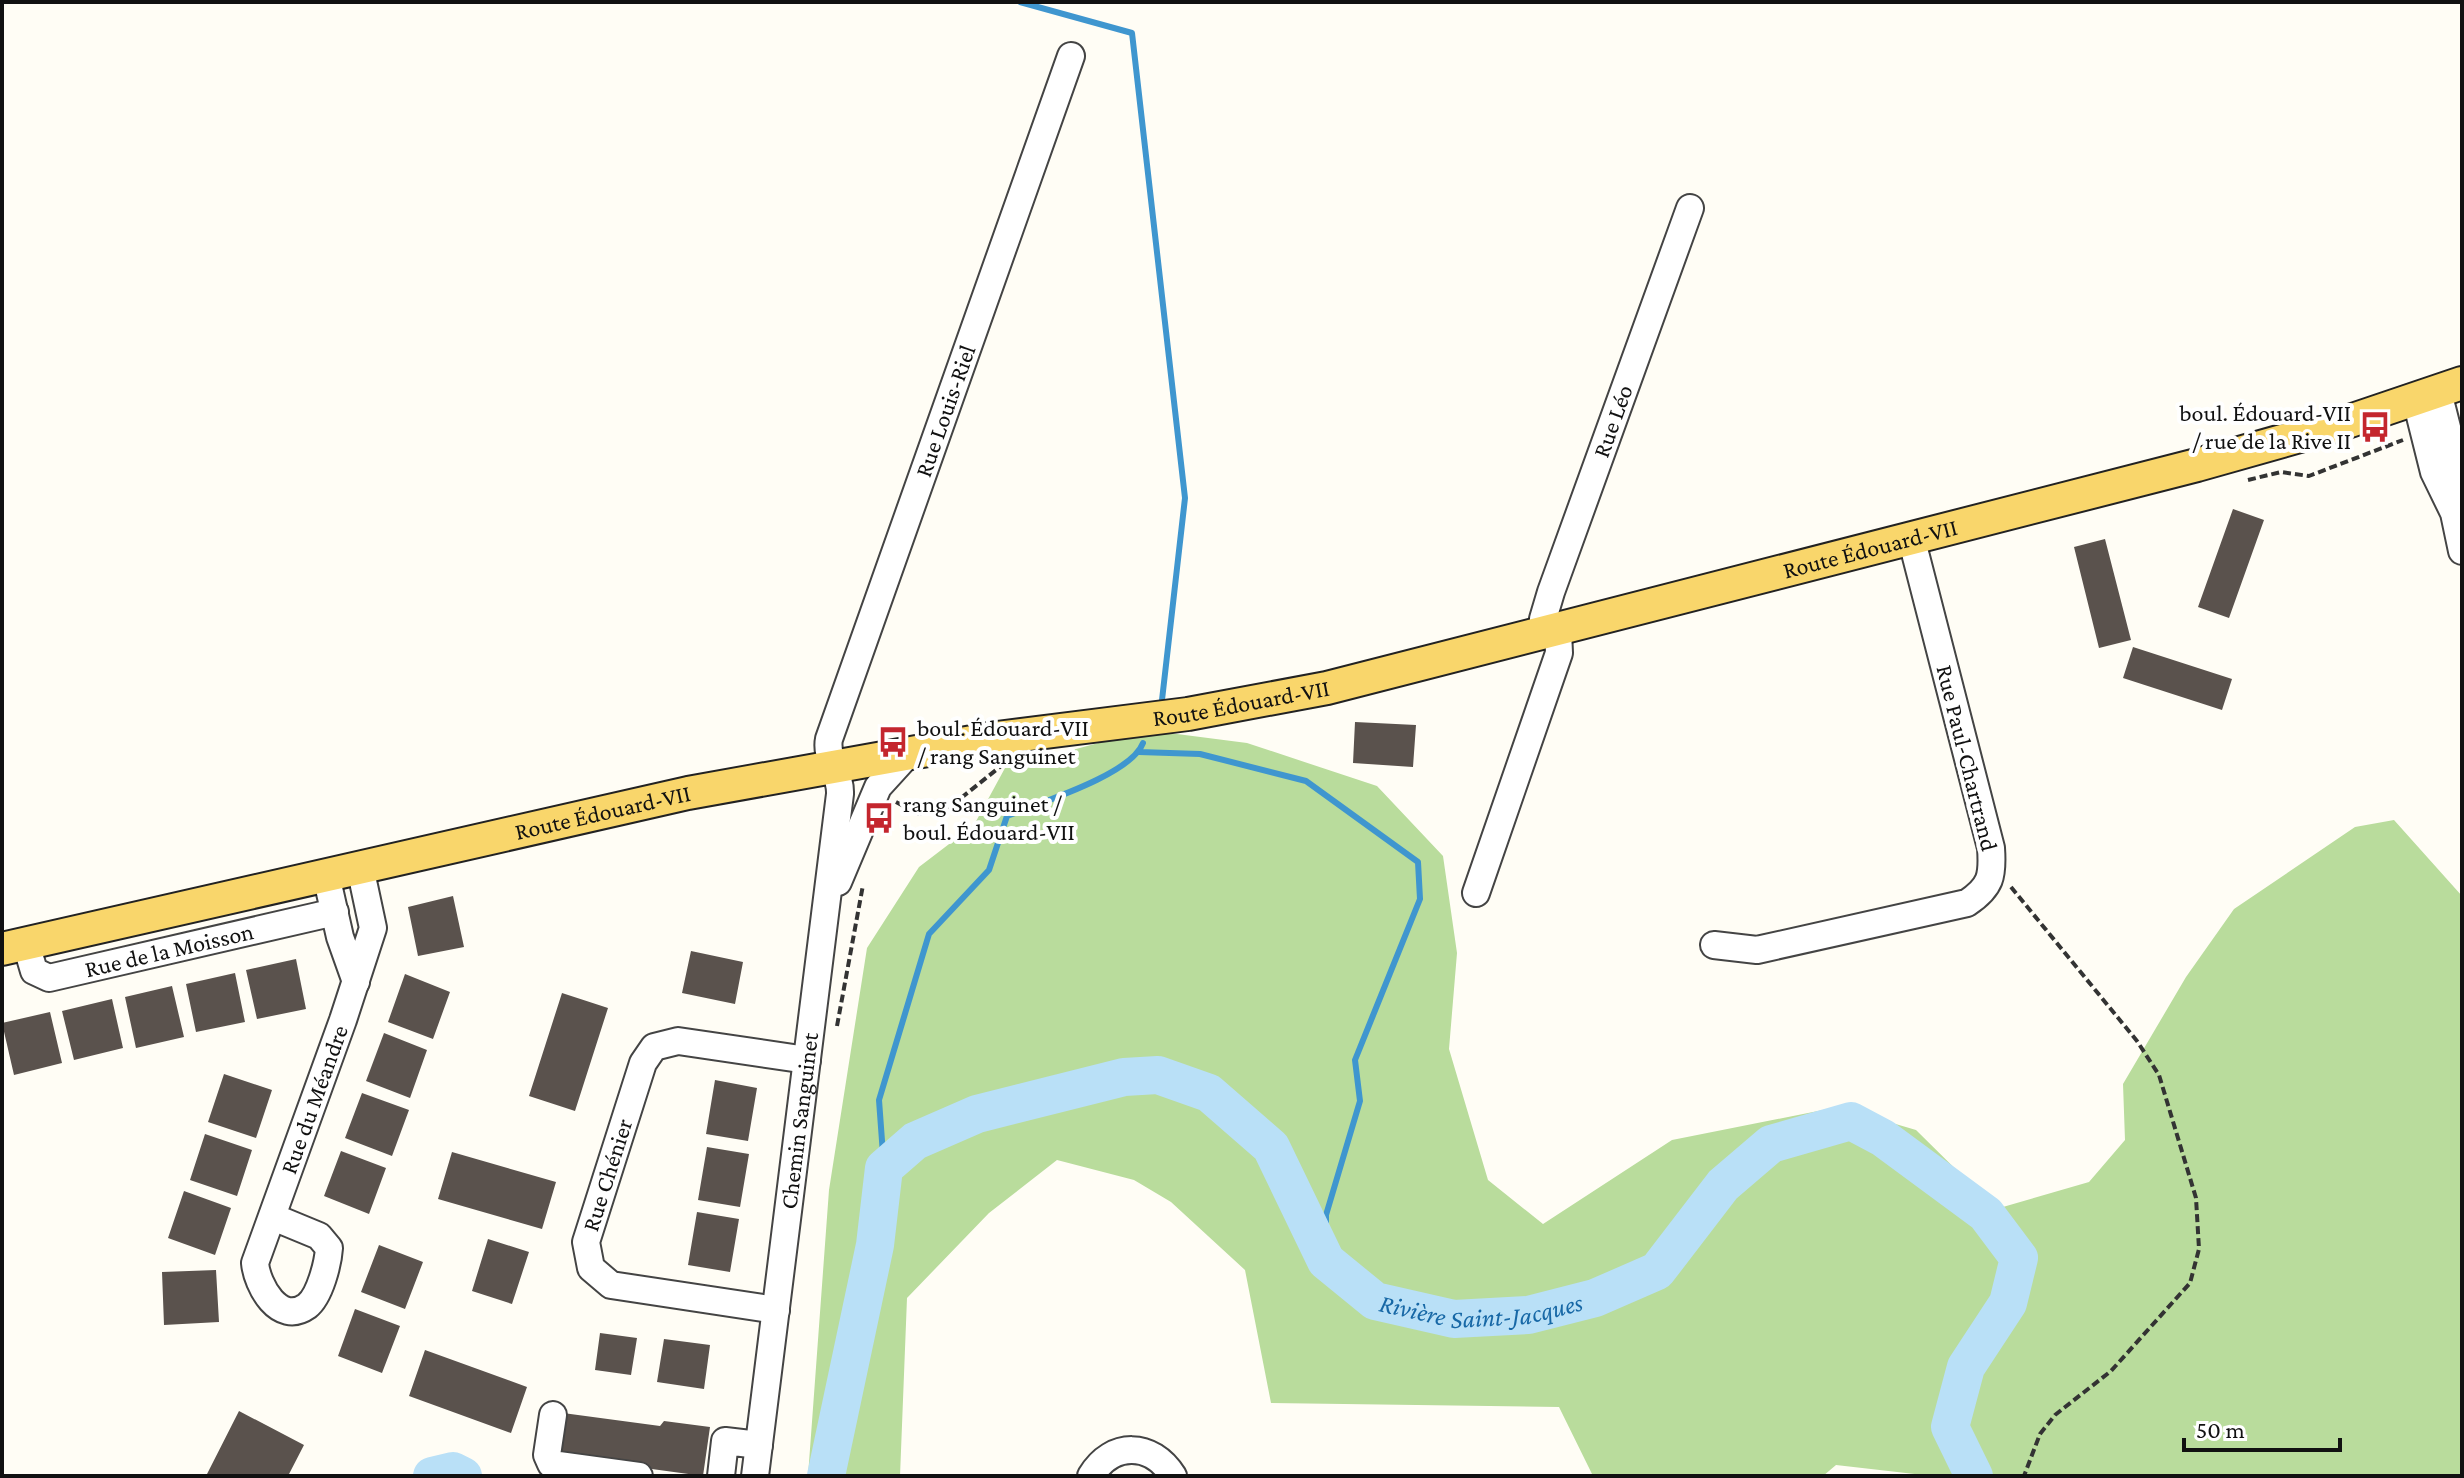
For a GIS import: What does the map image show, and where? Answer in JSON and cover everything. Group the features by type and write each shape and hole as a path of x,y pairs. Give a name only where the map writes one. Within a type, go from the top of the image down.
{"main road":[{"name":"Route Édouard-VII","path":"14,946 688,793 1022,733 1188,714 1269,701 1912,541 2284,441 2439,392"}],"street":[{"name":"Rue Louis-Riel","path":"835,767 827,749 833,724 1071,56"},
{"name":"Rue Léo","path":"1476,893 1559,653 1546,607 1690,208"},
{"path":"2439,392 2457,467 2454,513 2462,549"},
{"name":"Rue Paul-Chartrand","path":"1714,945 1757,950 1967,903 1985,891 1993,868 1989,838 1912,541"},
{"path":"827,903 847,865 878,787 909,753"},
{"name":"Chemin Sanguinet","path":"755,1476 840,794 835,767"},
{"name":"Rue du Méandre","path":"273,1217 373,928 360,867"},
{"path":"326,875 356,982"},
{"name":"Rue de la Moisson","path":"14,946 34,971 49,978 335,912"},
{"name":"Rue Chénier","path":"776,1310 611,1285 591,1268 586,1242 643,1063 654,1047 678,1041 807,1060"},
{"path":"553,1415 547,1455 551,1464 639,1476"},
{"path":"721,1476 725,1441 759,1445"},
{"path":"1091,1476 1099,1463 1124,1449 1153,1454 1173,1476"}],"path":[{"path":"2242,482 2281,472 2309,476 2414,436"},
{"path":"889,807 894,801 893,796"},
{"path":"1993,868 2137,1041 2159,1075 2196,1198 2199,1249 2190,1283 2111,1371 2055,1415 2040,1434 2024,1476"},
{"name":"Chemin Sanguinet","path":"837,1026 865,875"}],"green space":[{"path":"1132,734 1177,734 1247,743 1377,786 1443,856 1457,953 1449,1049 1488,1180 1543,1224 1672,1140 1838,1107 1916,1130 1996,1209 2089,1182 2125,1140 2123,1084 2186,977 2234,909 2355,827 2394,820 2462,896 2462,1476 1932,1476 1836,1465 1823,1476 1593,1476 1559,1407 1271,1403 1245,1270 1171,1202 1134,1180 1057,1160 989,1213 907,1298 900,1476 808,1476 829,1190 867,948 919,867 974,825 1005,768"}],"building":[{"path":"2233,509 2264,520 2229,618 2198,607"},
{"path":"2105,539 2131,640 2099,648 2074,547"},
{"path":"2133,647 2232,679 2222,710 2123,678"},
{"path":"1355,722 1416,725 1413,767 1353,763"},
{"path":"453,896 464,947 418,956 408,907"},
{"path":"691,951 743,962 735,1004 682,993"},
{"path":"296,959 306,1009 257,1019 246,970"},
{"path":"235,973 245,1022 196,1032 186,984"},
{"path":"405,974 450,992 433,1039 388,1022"},
{"path":"172,986 184,1037 136,1048 125,997"},
{"path":"562,993 608,1008 575,1111 529,1096"},
{"path":"112,999 123,1048 74,1060 62,1011"},
{"path":"50,1012 62,1063 14,1075 2,1023"},
{"path":"384,1033 427,1050 410,1098 366,1081"},
{"path":"224,1074 272,1090 256,1138 208,1122"},
{"path":"715,1080 757,1088 748,1141 706,1134"},
{"path":"362,1093 409,1110 392,1156 345,1138"},
{"path":"205,1134 252,1150 237,1196 190,1180"},
{"path":"707,1147 749,1154 740,1207 698,1200"},
{"path":"341,1151 386,1168 369,1214 324,1196"},
{"path":"452,1152 556,1182 542,1229 438,1199"},
{"path":"184,1191 231,1208 215,1255 168,1238"},
{"path":"697,1212 739,1219 730,1272 688,1265"},
{"path":"488,1239 529,1252 512,1304 472,1291"},
{"path":"379,1245 423,1262 405,1309 361,1292"},
{"path":"216,1270 219,1322 164,1325 162,1272"},
{"path":"355,1309 400,1326 382,1373 338,1356"},
{"path":"600,1333 637,1338 631,1375 595,1370"},
{"path":"664,1339 710,1345 704,1389 657,1382"},
{"path":"425,1350 527,1387 511,1433 409,1396"},
{"path":"239,1411 304,1445 288,1476 206,1476"},
{"path":"563,1413 660,1426 664,1421 710,1427 703,1476 557,1456"}],"waterway":[{"path":"1020,2 1132,33 1185,498 1162,700"},
{"path":"884,1168 879,1100 929,934 989,870 1007,816 1103,777 1135,755 1143,743"},
{"path":"1139,752 1200,754 1306,781 1418,862 1420,899 1355,1060 1360,1101 1326,1215 1326,1261"},
{"name":"Rivière Saint-Jacques","path":"826,1476 875,1245 884,1168 915,1141 977,1114 1124,1077 1158,1075 1209,1093 1271,1147 1326,1261 1375,1301 1454,1319 1528,1315 1595,1298 1657,1271 1723,1185 1771,1144 1851,1121 1883,1138 1986,1214 2019,1258 2008,1303 1966,1367 1950,1427 1974,1476"},
{"name":"Rivière Saint-Jacques","path":"432,1476 453,1471 463,1476"}],"place":[{"name":"boul. Édouard-VII / rue de la Rive II","path":"2375,427"},
{"name":"boul. Édouard-VII / rang Sanguinet","path":"893,742"},
{"name":"rang Sanguinet / boul. Édouard-VII","path":"879,818"}]}
